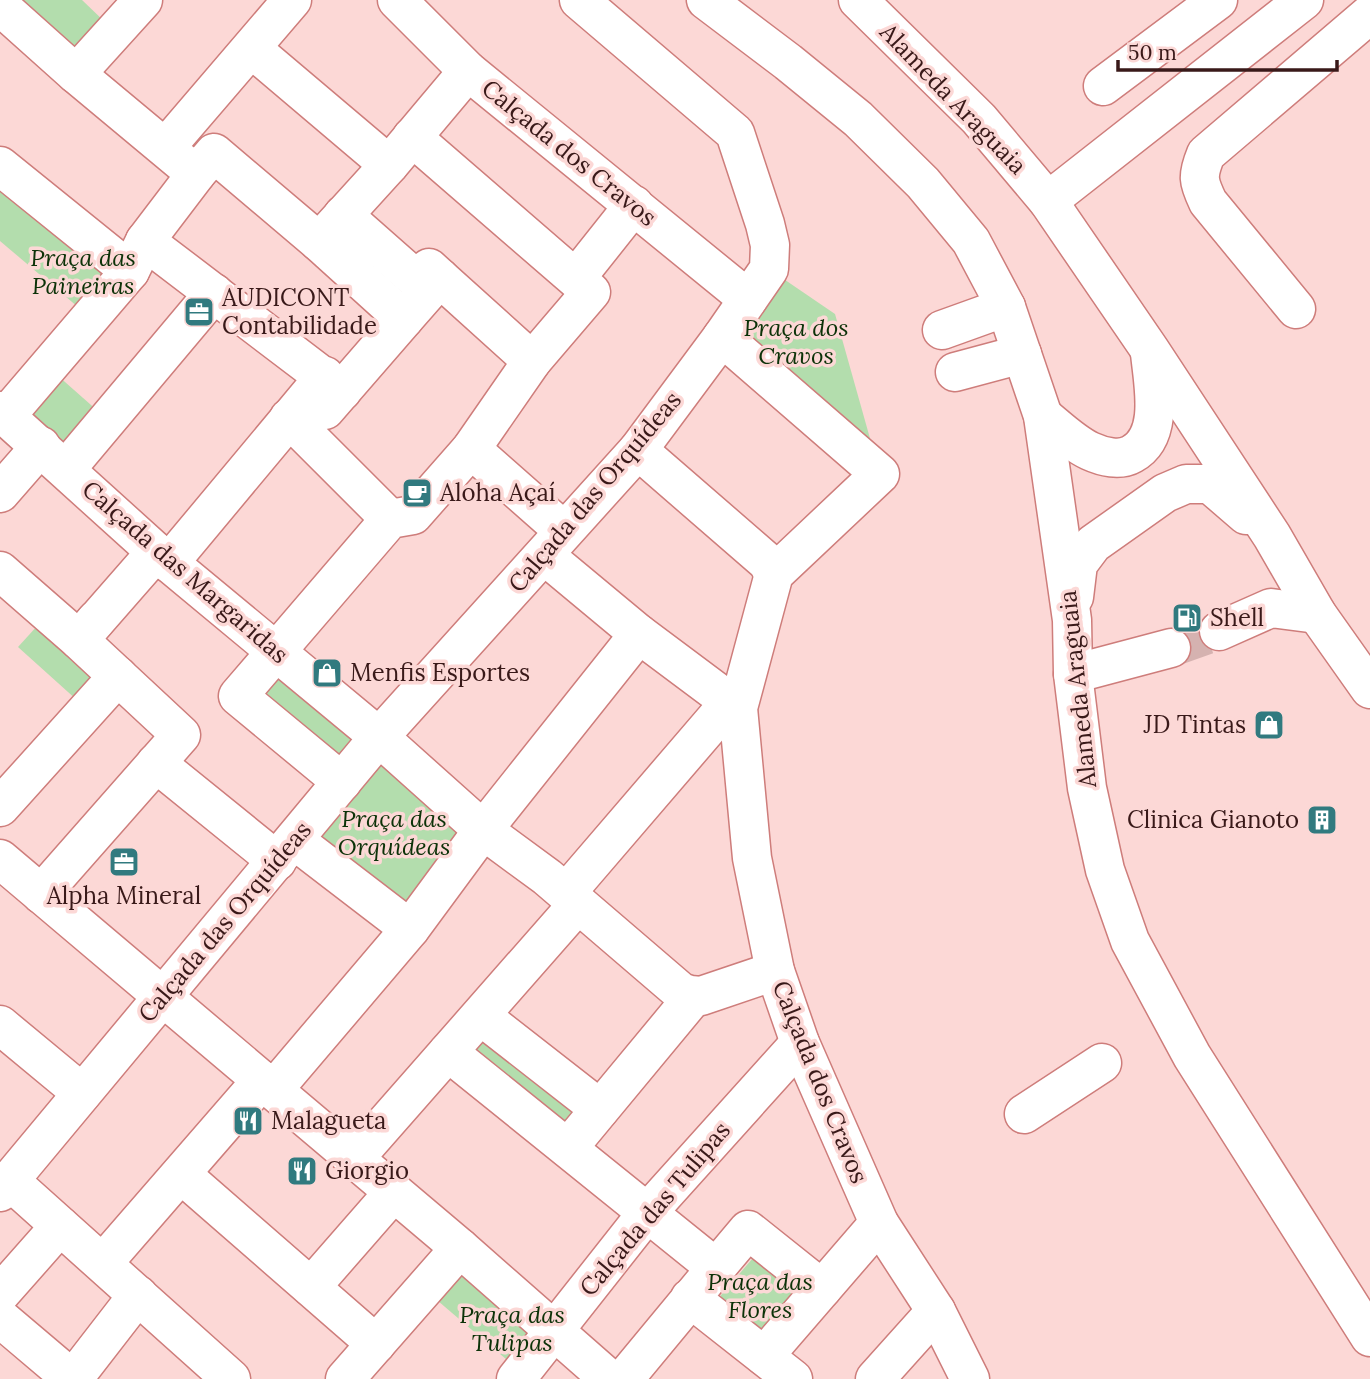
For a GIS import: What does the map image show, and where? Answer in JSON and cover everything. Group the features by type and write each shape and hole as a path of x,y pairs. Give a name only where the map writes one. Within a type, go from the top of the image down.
{"street":[{"path":"76,74 143,0"},
{"path":"166,147 292,0"},
{"name":"Calçada das Orquídeas","path":"5,1187 379,737 638,450 769,269 770,245 765,224 735,134 579,0"},
{"name":"Alameda Araguaia","path":"706,0 858,119 923,183 971,241 1006,307 1043,416 1072,620 1073,674 1087,788 1105,870 1130,941 1192,1056 1370,1337"},
{"name":"Alameda Araguaia","path":"738,0 788,62"},
{"path":"1102,86 1218,0"},
{"path":"1048,201 1304,0"},
{"name":"Alameda Araguaia","path":"872,4 979,119 1048,201 1150,350 1272,536 1317,614 1370,689"},
{"name":"Calçada dos Cravos","path":"411,5 468,71 748,299"},
{"path":"0,6 76,74 197,174"},
{"path":"1296,309 1208,202 1199,184 1200,169 1206,154 1370,14"},
{"path":"252,49 401,151 584,285"},
{"path":"331,229 468,71"},
{"path":"6,410 138,256 214,153 419,282 429,268 532,361"},
{"path":"0,166 138,256 214,293 334,383"},
{"path":"342,782 238,696 390,519 413,514 471,449 584,285 634,205"},
{"path":"331,229 404,319"},
{"path":"79,640 297,425 334,383 404,319 440,278"},
{"path":"0,493 57,454 214,293"},
{"path":"942,330 1006,307"},
{"path":"638,450 767,562 774,574 880,474 722,337"},
{"path":"1043,416 1077,444 1093,453 1114,458 1125,457 1138,451 1147,439 1153,423 1150,350"},
{"path":"955,372 1022,354"},
{"name":"Calçada das Margaridas","path":"6,410 57,454 162,558 379,737 483,830 572,898 681,992 694,996"},
{"path":"297,425 390,519"},
{"path":"354,1159 481,1016 572,898 734,705 639,634 471,449"},
{"path":"1072,620 1078,564 1093,544 1165,492 1186,484 1210,484 1272,536"},
{"path":"0,571 181,735 41,894"},
{"name":"Calçada dos Cravos","path":"774,574 734,705 752,858 775,971 800,1043 879,1223 936,1311 970,1379"},
{"path":"1219,631 1271,608 1317,614"},
{"path":"103,1263 181,1174 268,1084 410,929 483,830 639,634"},
{"path":"1073,674 1171,648"},
{"path":"0,807 118,676"},
{"path":"156,763 285,851 410,929"},
{"path":"0,859 268,1084 609,1379"},
{"path":"568,1149 694,996 775,971"},
{"path":"481,1016 600,1109"},
{"path":"0,1025 82,1093"},
{"name":"Calçada das Tulipas","path":"516,1379 647,1213 800,1043"},
{"path":"448,1052 716,1268"},
{"path":"1024,1114 1102,1063"},
{"path":"181,1174 376,1344"},
{"path":"5,1187 60,1226 231,1379"},
{"path":"311,1287 394,1192"},
{"path":"690,1298 779,1368 822,1289 879,1223"},
{"path":"0,1294 60,1226"},
{"path":"625,1379 748,1230 822,1289"},
{"path":"345,1379 460,1248"},
{"path":"0,1318 72,1379 138,1295"},
{"path":"875,1379 936,1311"}],"green space":[{"path":"6,0 82,0 107,24 74,57"},
{"name":"Praça das Paineiras","path":"0,166 130,271 91,318 0,241"},
{"name":"Praça dos Cravos","path":"769,269 835,314 880,474 722,337"},
{"path":"48,367 108,420 72,462 12,409"},
{"path":"49,613 118,676 88,710 18,647"},
{"name":"Praça das Orquídeas","path":"280,662 366,737 333,771 249,695"},
{"name":"Praça das Orquídeas","path":"381,752 475,828 406,913 313,837"},
{"path":"484,1031 588,1109 566,1137 465,1056"},
{"name":"Praça das Tulipas","path":"460,1248 555,1330 521,1372 424,1289"},
{"name":"Praça das Flores","path":"759,1251 805,1291 762,1341 716,1301"}],"tunnel":[{"path":"1171,648 1219,631"}],"place":[{"name":"AUDICONT Contabilidade","path":"199,312"},
{"name":"Aloha Açaí","path":"417,493"},
{"name":"Shell","path":"1187,618"},
{"name":"Menfis Esportes","path":"327,673"},
{"name":"JD Tintas","path":"1269,725"},
{"name":"Clinica Gianoto","path":"1322,820"},
{"name":"Alpha Mineral","path":"124,862"},
{"name":"Malagueta","path":"248,1121"},
{"name":"Giorgio","path":"302,1171"}]}
